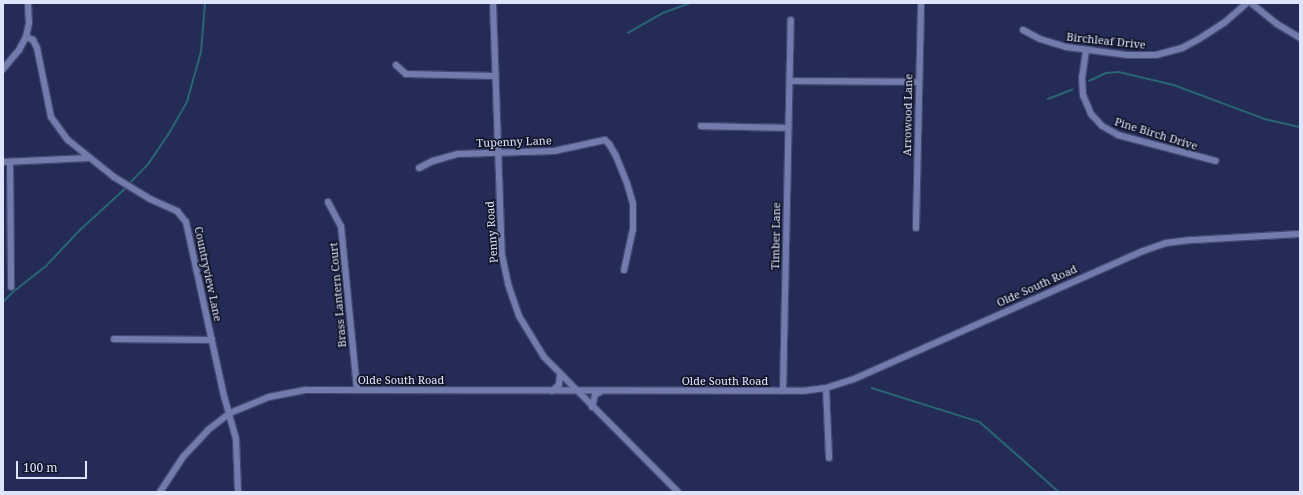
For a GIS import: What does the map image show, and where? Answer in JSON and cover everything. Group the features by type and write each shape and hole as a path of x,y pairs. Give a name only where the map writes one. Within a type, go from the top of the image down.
{"street":[{"path":"3,69 20,50 26,37 29,23 28,3"},
{"name":"Penny Road","path":"493,3 497,153 502,255 508,284 520,316 533,341 560,374 678,492"},
{"name":"Arrowood Lane","path":"916,228 918,82 921,3"},
{"name":"Birchleaf Drive","path":"1023,30 1049,42 1086,50 1138,56 1156,55 1175,50 1204,36 1225,22 1247,3"},
{"path":"1252,3 1277,24 1300,38"},
{"name":"Timber Lane","path":"783,391 791,20"},
{"name":"Countryview Lane","path":"26,37 33,40 37,48 51,117 68,140 114,177 177,211 186,222 236,439 238,492"},
{"name":"Pine Birch Drive","path":"1086,50 1082,77 1083,95 1091,114 1102,126 1118,134 1216,161"},
{"path":"396,65 406,74 495,76"},
{"path":"790,81 918,82"},
{"path":"701,126 788,128"},
{"name":"Tupenny Lane","path":"419,168 450,155 567,150 605,140 609,144 627,183 633,204 633,228 624,270"},
{"path":"11,287 6,162 89,158"},
{"name":"Brass Lantern Court","path":"328,202 341,226 357,390"},
{"name":"Olde South Road","path":"160,492 183,457 200,438 230,414 253,402 287,393 306,390 577,392 783,391 826,388 854,379 1143,251 1166,243 1192,240 1300,234"},
{"path":"114,339 212,340"},
{"path":"552,391 559,385 560,374"},
{"path":"826,388 829,458"},
{"path":"592,407 595,396 600,391"}],"waterway":[{"path":"130,183 149,163 168,135 187,102 201,52 205,3"},
{"path":"628,33 663,13 691,3"},
{"path":"1089,81 1106,73 1119,72 1174,85 1265,119 1300,127"},
{"path":"1048,99 1072,90"},
{"path":"3,302 13,292 46,266 80,230 126,188"},
{"path":"872,388 980,422 1059,492"}]}
